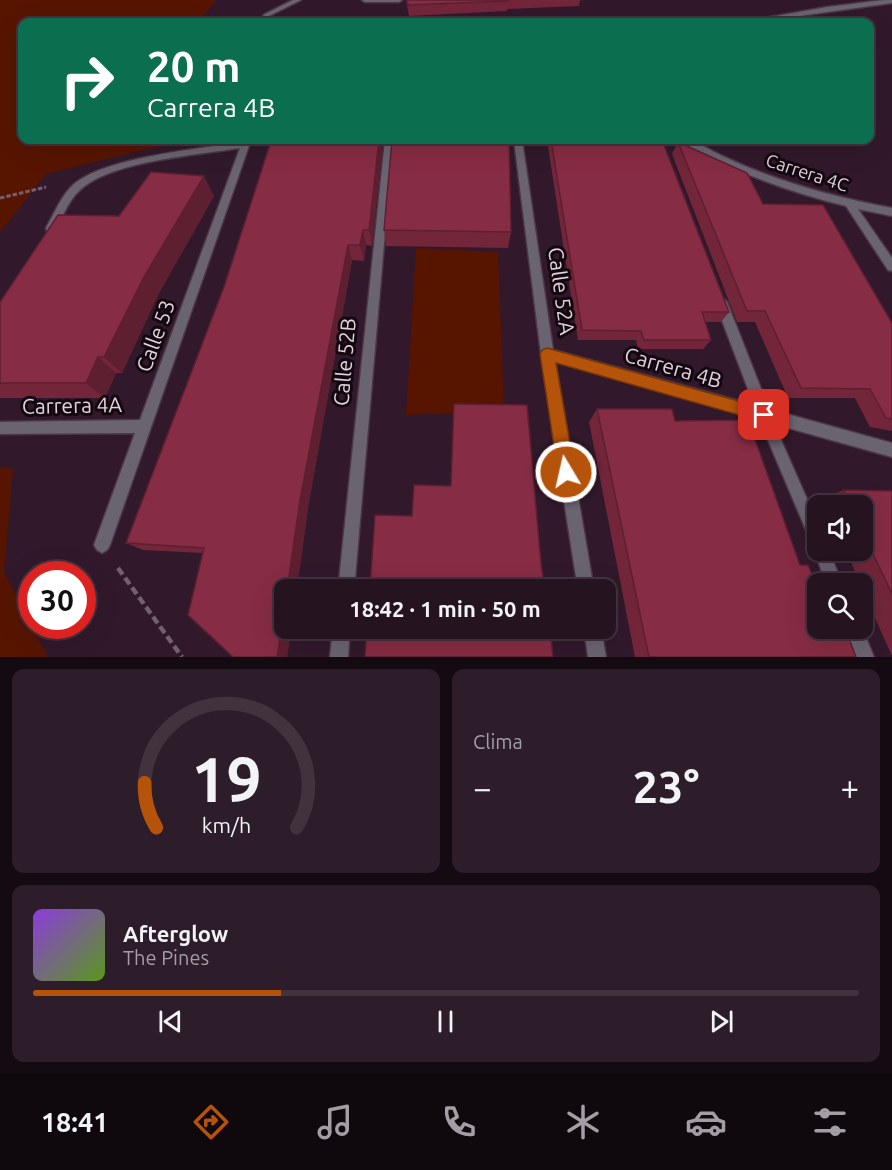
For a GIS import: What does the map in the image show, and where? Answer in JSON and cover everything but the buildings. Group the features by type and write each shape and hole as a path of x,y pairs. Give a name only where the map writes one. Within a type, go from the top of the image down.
{"street":[{"path":"264,18 298,0"},
{"path":"365,0 399,0"},
{"path":"771,18 888,1"},
{"path":"47,234 76,187 98,174 123,166 236,144"},
{"name":"Calle 53","path":"102,545 245,144"},
{"name":"Calle 52B","path":"346,579 389,144"},
{"name":"Calle 52A","path":"519,144 547,354 584,579"},
{"name":"Carrera 4C","path":"690,144 712,156 773,180 850,204 892,212"},
{"path":"850,204 892,267"},
{"path":"718,294 764,415 807,517"},
{"name":"Carrera 4B","path":"547,354 892,450"},
{"name":"Carrera 4A","path":"0,428 145,426"},
{"path":"339,657 341,639"},
{"path":"594,639 597,657"},
{"path":"858,639 865,657"}],"path":[{"path":"102,545 182,657"}],"shaded area":[{"path":"0,0 216,0 202,18 18,18 18,144 168,144 46,174 0,232"},
{"path":"416,248 498,252 504,411 406,415"},
{"path":"0,467 13,469 4,572 18,599 18,639 39,639 48,657 0,657"}],"route":[{"path":"566,472 547,354 764,415"}]}
